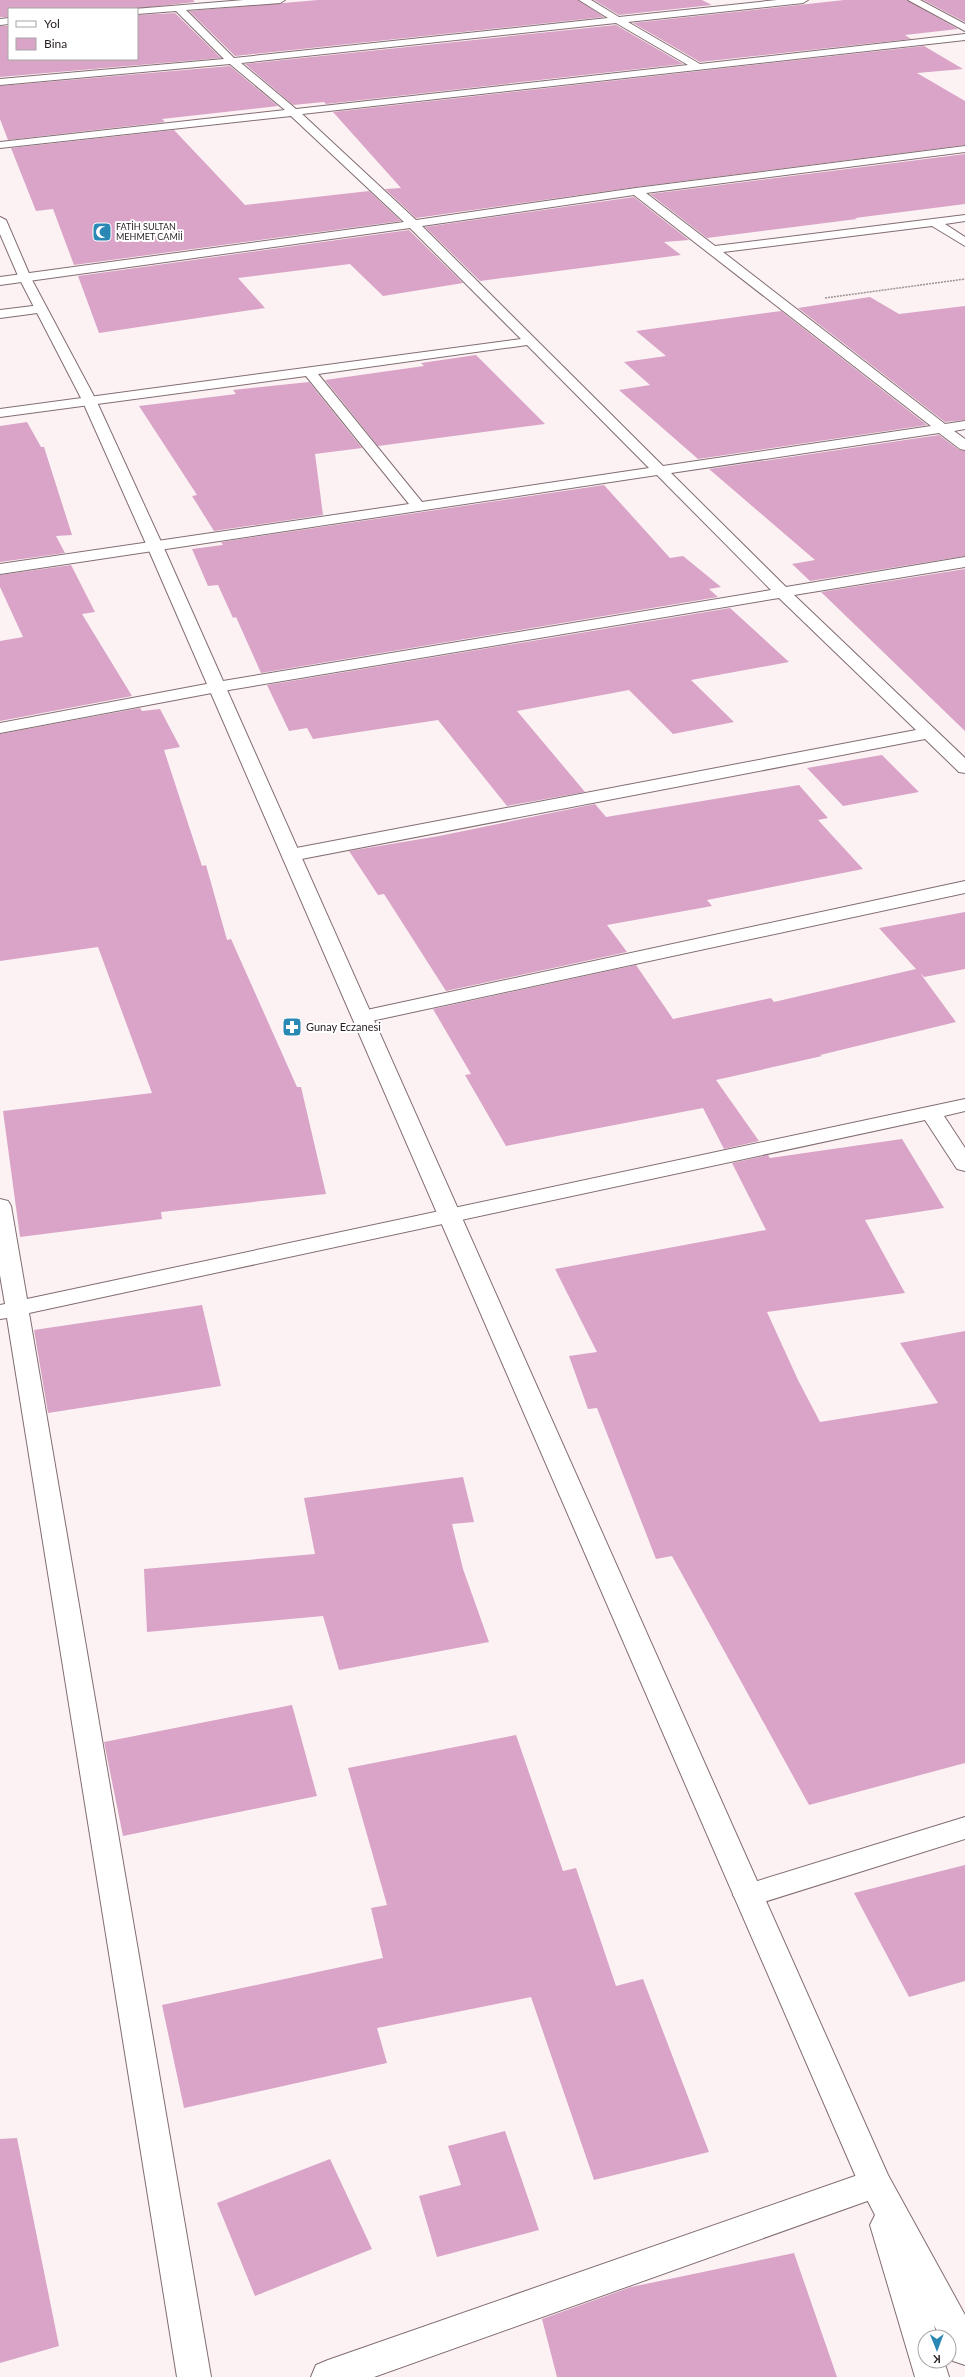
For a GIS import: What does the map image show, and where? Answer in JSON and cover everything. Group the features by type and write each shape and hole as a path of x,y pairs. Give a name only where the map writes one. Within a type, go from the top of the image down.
{"street":[{"path":"138,11 280,0"},
{"path":"584,0 700,68"},
{"path":"718,0 733,9"},
{"path":"0,82 733,9 803,0"},
{"path":"913,0 965,28"},
{"path":"179,8 232,60 296,114 413,224 781,591 965,768"},
{"path":"0,145 296,114 965,37"},
{"path":"0,281 413,224 636,191 965,149"},
{"path":"636,191 945,428 965,446"},
{"path":"713,250 965,218"},
{"path":"0,220 25,278 89,400 155,546 875,2184 965,2349"},
{"path":"934,222 965,242"},
{"path":"0,314 41,309"},
{"path":"0,413 531,341"},
{"path":"308,371 419,507"},
{"path":"0,569 661,472 965,425"},
{"path":"0,728 217,688 781,591 965,562"},
{"path":"291,855 928,733"},
{"path":"362,1017 965,887"},
{"path":"8,1311 449,1214 965,1105"},
{"path":"931,1113 965,1164"},
{"path":"0,1206 8,1311 194,2377"},
{"path":"748,1895 965,1828"},
{"path":"875,2184 918,2329"},
{"path":"328,2377 875,2184"}],"path":[{"path":"783,304 965,279"}],"building":[{"path":"0,0 193,0 195,2 138,8 8,8 8,17 0,17"},
{"path":"318,0 578,0 604,17 235,56 189,11"},
{"path":"594,0 702,0 712,5 619,15"},
{"path":"844,0 907,0 958,29 905,35 911,39 700,62 633,23"},
{"path":"923,0 965,0 965,22"},
{"path":"175,13 221,58 0,77 0,26 8,26 8,60 138,60 138,15"},
{"path":"616,25 683,64 326,104 324,102 293,105 245,64"},
{"path":"924,46 963,69 917,73 965,101 965,145 636,187 416,218 385,189 401,188 333,112"},
{"path":"230,66 278,106 162,119 165,122 8,140 0,119 0,86"},
{"path":"174,130 245,205 369,191 401,221 74,265 53,209 36,211 11,148"},
{"path":"965,154 965,204 855,218 857,219 707,238 650,194"},
{"path":"634,197 689,240 664,242 681,255 480,281 425,227"},
{"path":"409,230 463,283 383,296 350,264 238,278 265,308 99,333 78,276"},
{"path":"870,297 899,314 965,306 965,420 945,422 798,308"},
{"path":"781,311 927,425 698,459 619,390 650,385 624,362 666,356 636,331"},
{"path":"476,355 545,424 378,446 325,380 424,366 421,363"},
{"path":"309,382 362,448 315,454 323,515 214,531 192,496 197,495 139,406 236,394 233,390"},
{"path":"27,422 41,447 44,447 72,535 56,536 65,553 0,562 0,426"},
{"path":"939,435 959,450 965,451 965,556 810,581 792,564 815,560 709,469"},
{"path":"604,485 670,558 683,556 721,587 709,589 718,597 261,673 236,617 233,618 218,585 208,586 192,549 223,545 221,542"},
{"path":"71,565 95,612 82,614 132,696 0,721 0,641 23,637 0,587 0,575"},
{"path":"965,569 965,731 821,592"},
{"path":"730,608 789,662 691,680 734,722 673,734 629,690 517,711 585,792 507,806 438,720 313,739 307,728 289,731 267,685"},
{"path":"140,708 142,711 160,709 180,747 164,750 202,866 206,865 227,940 231,939 297,1087 301,1087 326,1194 161,1212 162,1219 20,1237 3,1111 152,1093 98,947 0,961 0,734"},
{"path":"882,755 919,792 843,806 807,768"},
{"path":"799,785 828,818 818,820 863,869 707,900 712,906 607,925 627,952 446,991 384,894 378,895 349,851 439,836 595,804 606,817"},
{"path":"965,912 965,969 924,977 920,973 956,1022 820,1055 822,1056 716,1080 759,1141 724,1149 703,1108 506,1146 465,1075 471,1074 433,1009 636,965 673,1019 771,998 774,1002 916,969 879,928"},
{"path":"902,1139 944,1208 865,1220 905,1293 767,1312 798,1380 820,1422 938,1403 900,1343 965,1331 965,1763 809,1805 672,1556 656,1559 597,1408 588,1409 569,1356 597,1352 555,1269 766,1230 732,1163 768,1155 770,1158"},
{"path":"202,1305 221,1386 48,1413 34,1330"},
{"path":"463,1477 474,1522 452,1524 463,1569 489,1642 339,1670 323,1616 147,1632 144,1569 315,1554 304,1498"},
{"path":"292,1705 317,1796 123,1836 104,1742"},
{"path":"516,1735 563,1871 576,1868 616,1986 643,1979 709,2152 594,2180 531,1997 377,2028 387,2063 184,2108 162,2005 383,1958 371,1908 387,1905 348,1768"},
{"path":"965,1865 965,1981 909,1997 854,1893"},
{"path":"505,2131 539,2230 437,2257 419,2196 461,2185 448,2146"},
{"path":"17,2138 59,2346 0,2363 0,2139"},
{"path":"330,2159 372,2249 255,2296 217,2203"},
{"path":"794,2253 837,2377 557,2377 542,2319 631,2287"}],"place":[{"name":"FATİH SULTAN MEHMET CAMİİ","path":"102,232"},
{"name":"Gunay Eczanesi","path":"292,1027"}]}
